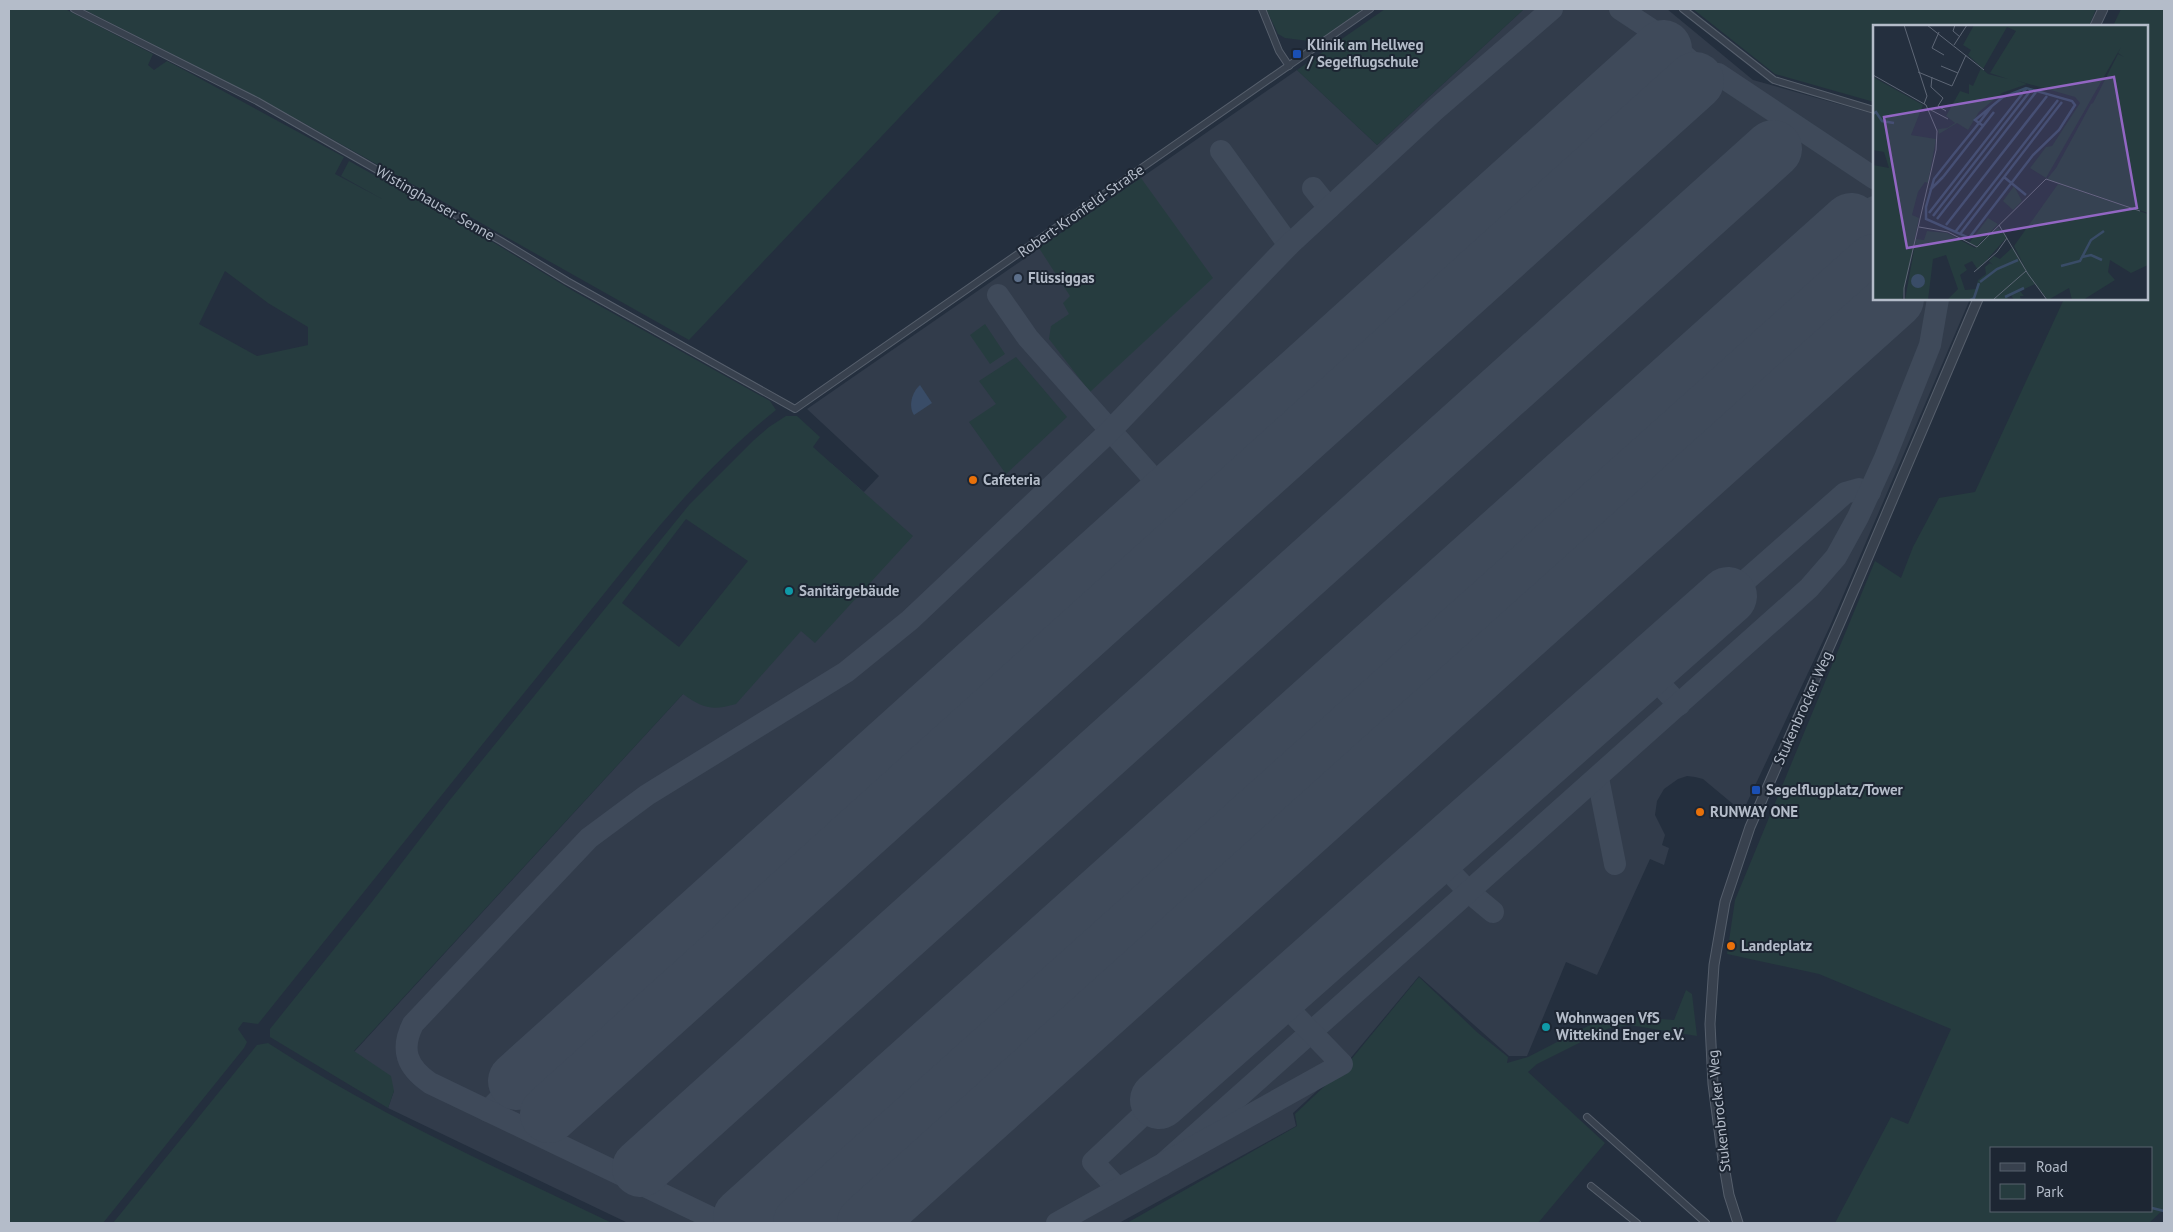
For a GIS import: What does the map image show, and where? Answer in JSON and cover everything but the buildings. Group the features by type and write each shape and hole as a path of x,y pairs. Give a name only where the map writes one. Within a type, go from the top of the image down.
{"street":[{"name":"Wistinghauser Senne","path":"74,9 266,106 791,408"},
{"path":"1262,9 1279,51 1289,66"},
{"name":"Robert-Kronfeld-Straße","path":"791,408 797,408 1370,9"},
{"path":"1683,9 1774,80 1873,110"},
{"path":"2095,25 2102,9"},
{"name":"Stukenbrocker Weg","path":"1738,1223 1729,1195 1723,1160 1713,1084 1710,1024 1714,965 1725,902 1742,847 1978,300"},
{"path":"1587,1117 1706,1223"},
{"path":"1591,1186 1637,1223"}],"shaded area":[{"path":"1524,9 1667,9 1753,80 1873,114 1873,300 1970,300 1830,626 1744,809 1733,804 1703,779 1695,777 1687,776 1678,779 1664,789 1657,801 1655,815 1665,835 1662,845 1669,848 1664,865 1650,859 1597,975 1566,962 1527,1056 1509,1056 1419,976 1344,1066 1293,1113 1296,1126 1119,1223 628,1223 388,1108 394,1091 354,1052 683,694 832,464 864,492 879,476 807,409 1297,70 1377,145"}],"green space":[{"path":"9,9 65,9 153,54 148,65 154,70 167,61 344,157 335,174 384,200 341,176 349,161 476,232 575,292 770,401 776,410 745,436 689,492 663,522 258,1024 243,1022 238,1029 247,1042 244,1048 103,1223 9,1223","holes":["225,271 268,303 308,327 308,345 257,356 199,324"]},
{"path":"83,9 1002,9 689,340 261,99"},
{"path":"1266,9 1363,9 1325,36 1309,41 1285,38 1278,34"},
{"path":"1385,9 1524,9 1377,145 1297,70"},
{"path":"1693,9 2096,9 2089,25 1873,25 1873,102 1775,74"},
{"path":"2121,9 2164,9 2164,1209 2149,1223 1835,1223 1891,1117 1908,1124 1951,1029 1819,974 1727,954 1735,900 1875,561 1901,578 1913,547 1939,498 1975,492 2064,300 2148,300 2148,25 2113,25"},
{"path":"1141,178 1213,278 1090,392 1049,339 1051,326 1069,314 1063,303 1070,296 1039,248"},
{"path":"985,324 1005,354 990,364 970,335"},
{"path":"1016,357 1067,417 1006,474 969,422 996,404 979,381"},
{"path":"786,416 797,416 820,437 813,447 913,536 815,643 801,631 736,704 714,708 708,707 683,694 354,1051 391,1076 394,1091 388,1108 270,1037 270,1029 371,903 449,801 689,505 769,427","holes":["686,519 748,561 679,647 622,603"]},
{"path":"1419,977 1478,1033 1508,1057 1507,1063 1528,1057 1588,1026 1623,1016 1674,1020 1686,990 1692,994 1697,1036 1629,1025 1607,1029 1537,1064 1528,1072 1605,1143 1538,1223 1127,1223 1297,1126 1295,1114 1345,1067"},
{"path":"268,1043 351,1093 437,1139 612,1223 113,1223 257,1045"}],"water":[{"path":"920,385 932,403 914,415 911,408 912,399"}],"waterway":[{"path":"2153,1208 2164,1211"}],"taxiway":[{"path":"722,1223 430,1083 416,1071 408,1057 407,1042 413,1024 589,838 647,795 846,672 910,620 1110,431 1289,245 1435,110 1552,9"},
{"path":"1620,9 1664,38 1704,73 1718,74 1873,177"},
{"path":"1221,151 1289,245"},
{"path":"1313,188 1329,208"},
{"path":"1851,222 1873,208"},
{"path":"1859,217 1873,230"},
{"path":"1420,267 1451,301"},
{"path":"998,295 1028,338 1168,495"},
{"path":"1162,1165 1809,588 1836,557 1858,517 1885,458 1930,345 1938,300"},
{"path":"1728,596 1845,493 1859,489 1870,492"},
{"path":"1646,669 1679,705"},
{"path":"1598,778 1615,864"},
{"path":"1435,856 1469,892 1493,912"},
{"path":"760,862 792,895"},
{"path":"1057,1223 1342,1064 1277,997"},
{"path":"938,1041 1000,1103"},
{"path":"488,1111 517,1081"},
{"path":"1118,1189 1093,1162 1159,1100"},
{"path":"531,1131 549,1114"},
{"path":"736,1223 742,1217"}],"runway":[{"path":"517,1081 1663,49"},
{"path":"549,1114 1695,81"},
{"path":"641,1168 1773,149"},
{"path":"742,1217 1851,222"},
{"path":"802,1223 1873,264"},
{"path":"866,1223 1894,300"},
{"path":"1159,1100 1728,596"}],"place":[{"name":"Klinik am Hellweg / Segelflugschule","path":"1297,54"},
{"name":"Flüssiggas","path":"1018,278"},
{"name":"Cafeteria","path":"973,480"},
{"name":"Sanitärgebäude","path":"789,591"},
{"name":"Segelflugplatz/Tower","path":"1756,790"},
{"name":"RUNWAY ONE","path":"1700,812"},
{"name":"Landeplatz","path":"1731,946"},
{"name":"Wohnwagen VfS Wittekind Enger e.V.","path":"1546,1027"}]}
